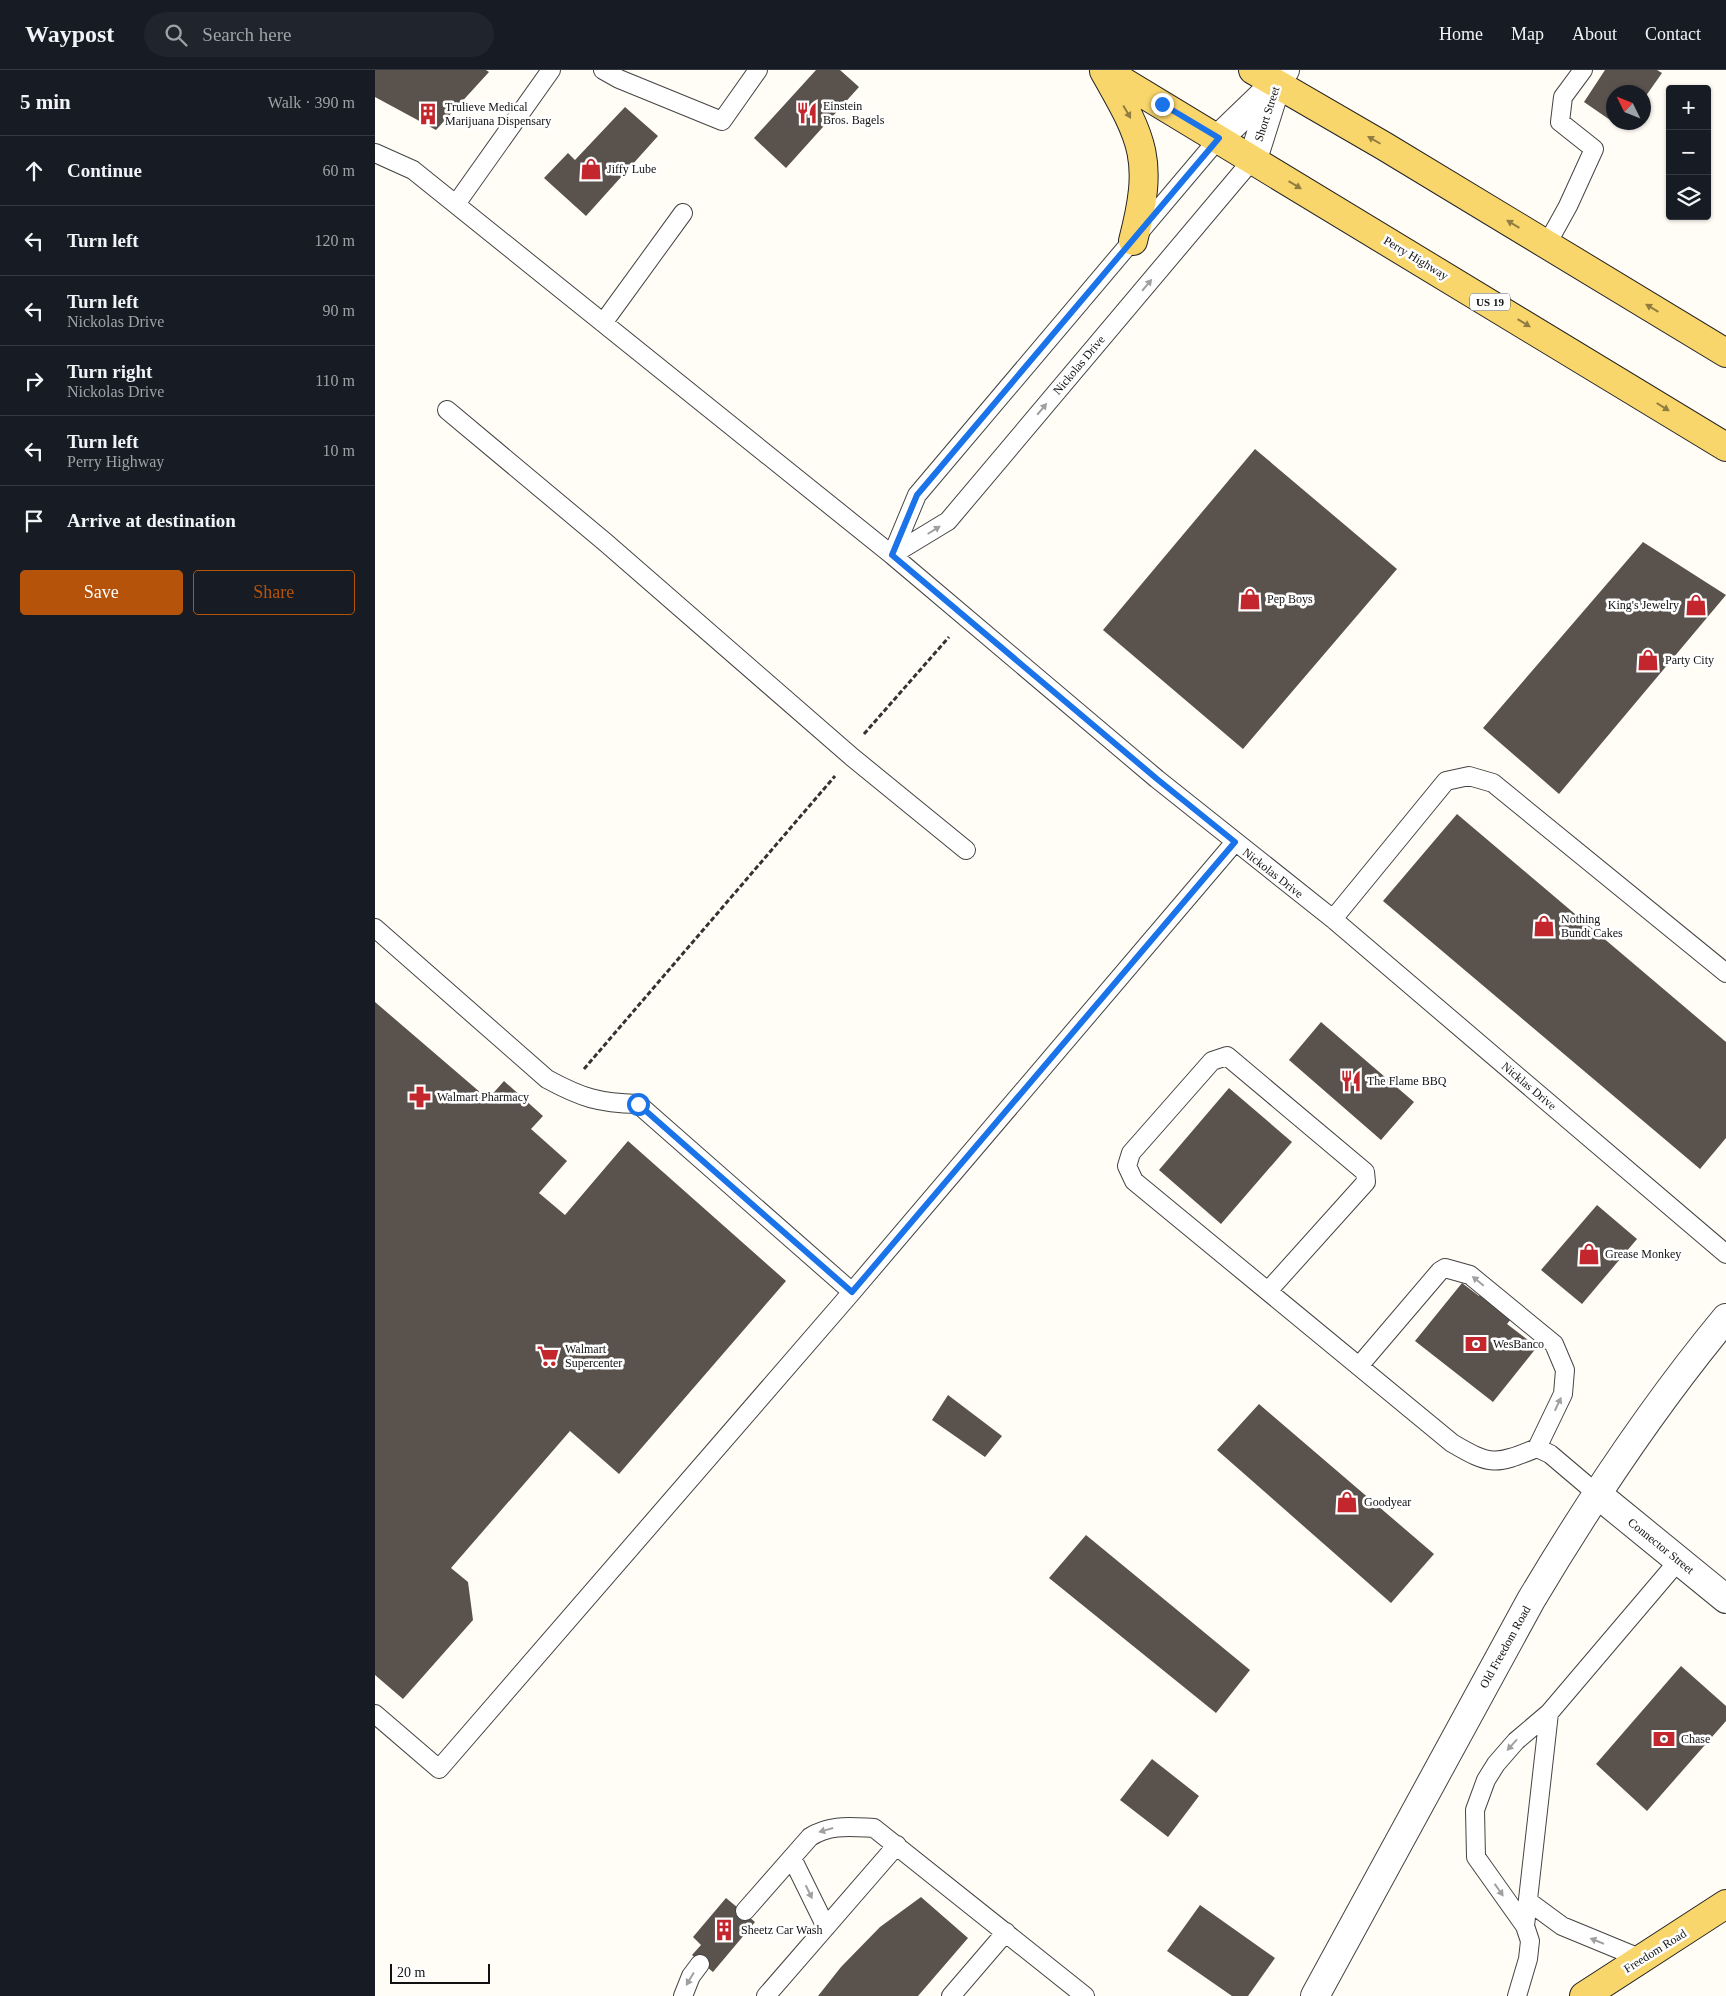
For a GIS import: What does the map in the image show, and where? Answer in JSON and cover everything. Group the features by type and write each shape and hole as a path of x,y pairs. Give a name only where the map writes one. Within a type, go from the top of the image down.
{"main road":[{"name":"Perry Highway","path":"1104,70 1726,447"},
{"path":"1104,70 1132,120 1141,148 1145,176 1143,201 1133,241"},
{"path":"1272,74 1726,353"},
{"name":"Freedom Road","path":"1584,1996 1726,1904"}],"street":[{"path":"1219,138 1272,74"},
{"name":"Short Street","path":"1253,159 1272,74"},
{"name":"Old Freedom Road","path":"1315,1996 1531,1600 1596,1493 1674,1384 1726,1318"},
{"name":"Connector Street","path":"1596,1493 1726,1599"}],"lane":[{"path":"456,204 551,70"},
{"path":"603,70 619,79 722,121 758,70"},
{"path":"1547,244 1568,206 1594,149 1560,122 1563,97 1583,70"},
{"path":"375,152 413,170 892,555 917,495 1219,138"},
{"name":"Nickolas Drive","path":"1253,159 948,521 892,555 1157,779 1333,919"},
{"path":"603,323 683,213"},
{"path":"447,410 611,548 852,757 965,850"},
{"path":"1333,919 1446,781 1469,776 1493,783 1726,973"},
{"path":"375,1714 439,1769 852,1292 1235,842"},
{"name":"Nicklas Drive","path":"1333,919 1726,1254"},
{"path":"375,928 547,1079 566,1089 604,1103 638,1104 852,1292"},
{"path":"1268,1291 1366,1182 1365,1172 1227,1056 1212,1061 1131,1153 1127,1166 1134,1180 1268,1291 1452,1443 1479,1459 1505,1462 1537,1448 1563,1394 1565,1370 1554,1344 1471,1275 1445,1268 1359,1366"},
{"path":"1537,1448 1550,1454 1596,1493"},
{"path":"1517,1996 1528,1959 1530,1941 1525,1926 1476,1857 1475,1810 1485,1780 1515,1740 1549,1713 1679,1560"},
{"path":"1525,1926 1549,1713"},
{"path":"745,1911 810,1837 820,1830 831,1827 874,1828 1085,1996"},
{"path":"766,1996 897,1845"},
{"path":"792,1858 826,1927"},
{"path":"1528,1901 1562,1926 1642,1959"},
{"path":"951,1996 1006,1932"},
{"path":"683,1996 691,1976 700,1964"}],"path":[{"path":"566,1089 852,757 862,737 951,635"}],"building":[{"name":"Trulieve Medical Marijuana Dispensary","path":"375,70 486,70 489,72 436,130 375,97"},
{"name":"Einstein Bros. Bagels","path":"816,70 840,70 859,87 786,168 754,138"},
{"path":"1605,70 1657,70 1662,73 1651,89 1651,85 1606,85 1606,117 1584,102"},
{"name":"Jiffy Lube","path":"625,107 658,136 586,216 544,178 568,153 575,160"},
{"name":"Pep Boys","path":"1255,449 1397,569 1243,749 1103,630"},
{"path":"1643,542 1726,595 1559,794 1483,728"},
{"path":"1457,814 1726,1042 1726,1138 1700,1169 1383,901"},
{"name":"Walmart Supercenter","path":"375,1002 488,1099 504,1081 543,1116 531,1129 567,1161 539,1193 565,1215 628,1141 786,1281 619,1474 570,1431 451,1568 468,1582 473,1620 403,1699 375,1675"},
{"name":"The Flame BBQ","path":"1321,1022 1414,1102 1381,1140 1289,1060"},
{"path":"1229,1088 1292,1142 1221,1224 1159,1170"},
{"name":"Grease Monkey","path":"1597,1205 1637,1239 1582,1304 1541,1270"},
{"name":"WesBanco","path":"1462,1283 1479,1296 1484,1290 1515,1314 1507,1324 1537,1347 1493,1402 1415,1341"},
{"path":"948,1395 1002,1436 985,1457 932,1420"},
{"path":"1259,1404 1434,1554 1391,1603 1217,1450"},
{"path":"1086,1535 1250,1670 1216,1713 1049,1578"},
{"path":"1681,1666 1726,1706 1726,1721 1647,1811 1596,1764"},
{"path":"1152,1759 1199,1796 1168,1837 1120,1800"},
{"path":"921,1897 968,1938 918,1996 818,1996 841,1967 880,1927"},
{"name":"Sheetz Car Wash","path":"726,1898 755,1922 713,1972 692,1955 701,1945 693,1937"},
{"path":"1200,1905 1275,1958 1248,1996 1232,1996 1167,1951"}],"place":[{"name":"Einstein Bros. Bagels","path":"807,113"},
{"name":"Trulieve Medical Marijuana Dispensary","path":"428,114"},
{"name":"Jiffy Lube","path":"591,169"},
{"name":"Pep Boys","path":"1250,599"},
{"name":"King's Jewelry","path":"1696,605"},
{"name":"Party City","path":"1648,660"},
{"name":"Nothing Bundt Cakes","path":"1544,926"},
{"name":"The Flame BBQ","path":"1351,1081"},
{"name":"Walmart Pharmacy","path":"420,1097"},
{"name":"Grease Monkey","path":"1589,1254"},
{"name":"WesBanco","path":"1476,1344"},
{"name":"Walmart Supercenter","path":"548,1356"},
{"name":"Goodyear","path":"1347,1502"},
{"name":"Chase","path":"1664,1739"},
{"name":"Sheetz Car Wash","path":"724,1930"}],"route":[{"path":"638,1104 852,1292 1235,842 1157,779 892,555 917,495 1219,138 1162,104"}]}
